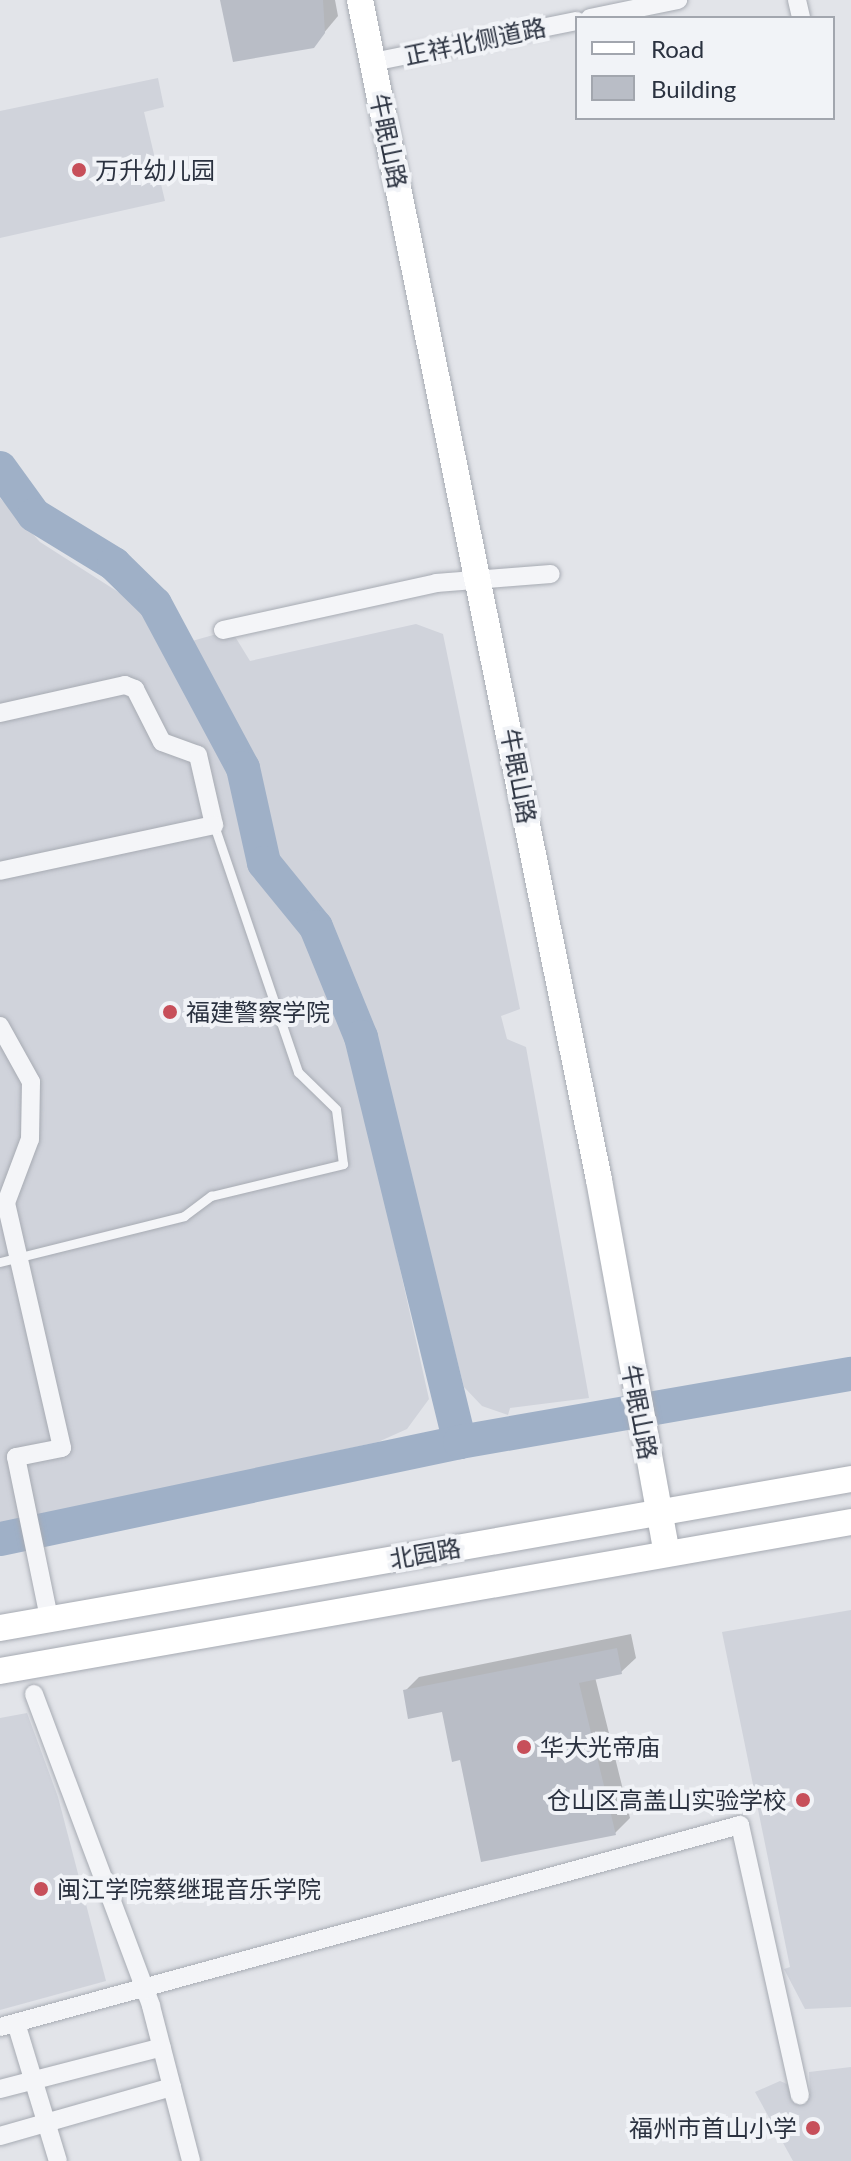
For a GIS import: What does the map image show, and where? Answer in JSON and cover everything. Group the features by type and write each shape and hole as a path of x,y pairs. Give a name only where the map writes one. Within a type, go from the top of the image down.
{"main road":[{"name":"牛眠山路","path":"360,0 481,580 667,1553"},
{"name":"北园路","path":"0,1627 851,1479"},
{"path":"761,1494 768,1536"},
{"name":"北园路","path":"0,1671 851,1522"},
{"path":"566,1528 573,1569"}],"street":[{"path":"600,16 678,0"},
{"name":"正祥北侧道路","path":"373,62 575,21"},
{"path":"223,630 436,583 551,574"},
{"path":"0,713 125,685 135,689 162,742 198,755 214,825 0,871"},
{"path":"0,1026 31,1082 30,1139 6,1203 9,1260 62,1448 8,1458 20,1481 49,1618"},
{"path":"34,1694 162,2047 191,2161"},
{"path":"58,2161 36,2082 8,2025 740,1825 800,2095"},
{"path":"0,2089 162,2047"},
{"path":"0,2136 172,2087"}],"lane":[{"path":"9,1260 184,1216 211,1196 343,1164 336,1109 298,1072 214,825"}],"shaded area":[{"name":"万升幼儿园","path":"158,78 164,107 144,112 165,201 0,238 0,111"},
{"name":"福建警察学院","path":"0,498 40,542 137,604 188,682 209,672 192,641 231,630 250,661 416,624 443,634 520,1009 501,1016 507,1039 526,1047 589,1398 510,1408 508,1415 482,1406 464,1387 376,1044 321,912 277,860 259,774 211,678 192,688 237,784 256,872 303,926 347,1031 429,1399 407,1429 378,1442 0,1524"},
{"name":"仓山区高盖山实验学校","path":"851,1610 851,2007 805,2009 784,1969 790,1967 722,1632"},
{"name":"闽江学院蔡继琨音乐学院","path":"27,1713 58,1797 106,1981 0,2010 0,1718"},
{"name":"福州市首山小学","path":"851,2067 851,2161 793,2161 755,2092 780,2081 810,2094 809,2072"}],"building":[{"path":"220,0 323,0 325,33 314,48 233,62"},
{"name":"华大光帝庙","path":"617,1648 622,1674 579,1683 616,1835 481,1862 460,1760 452,1762 442,1712 408,1719 403,1690"}],"waterway":[{"path":"0,468 34,515 114,564 155,604 243,768 264,863 316,927 361,1037 460,1442"},
{"path":"0,1539 460,1442 851,1374"}],"place":[{"name":"万升幼儿园","path":"79,170"},
{"name":"福建警察学院","path":"170,1012"},
{"name":"华大光帝庙","path":"524,1747"},
{"name":"仓山区高盖山实验学校","path":"803,1800"},
{"name":"闽江学院蔡继琨音乐学院","path":"41,1889"},
{"name":"福州市首山小学","path":"813,2128"}]}
